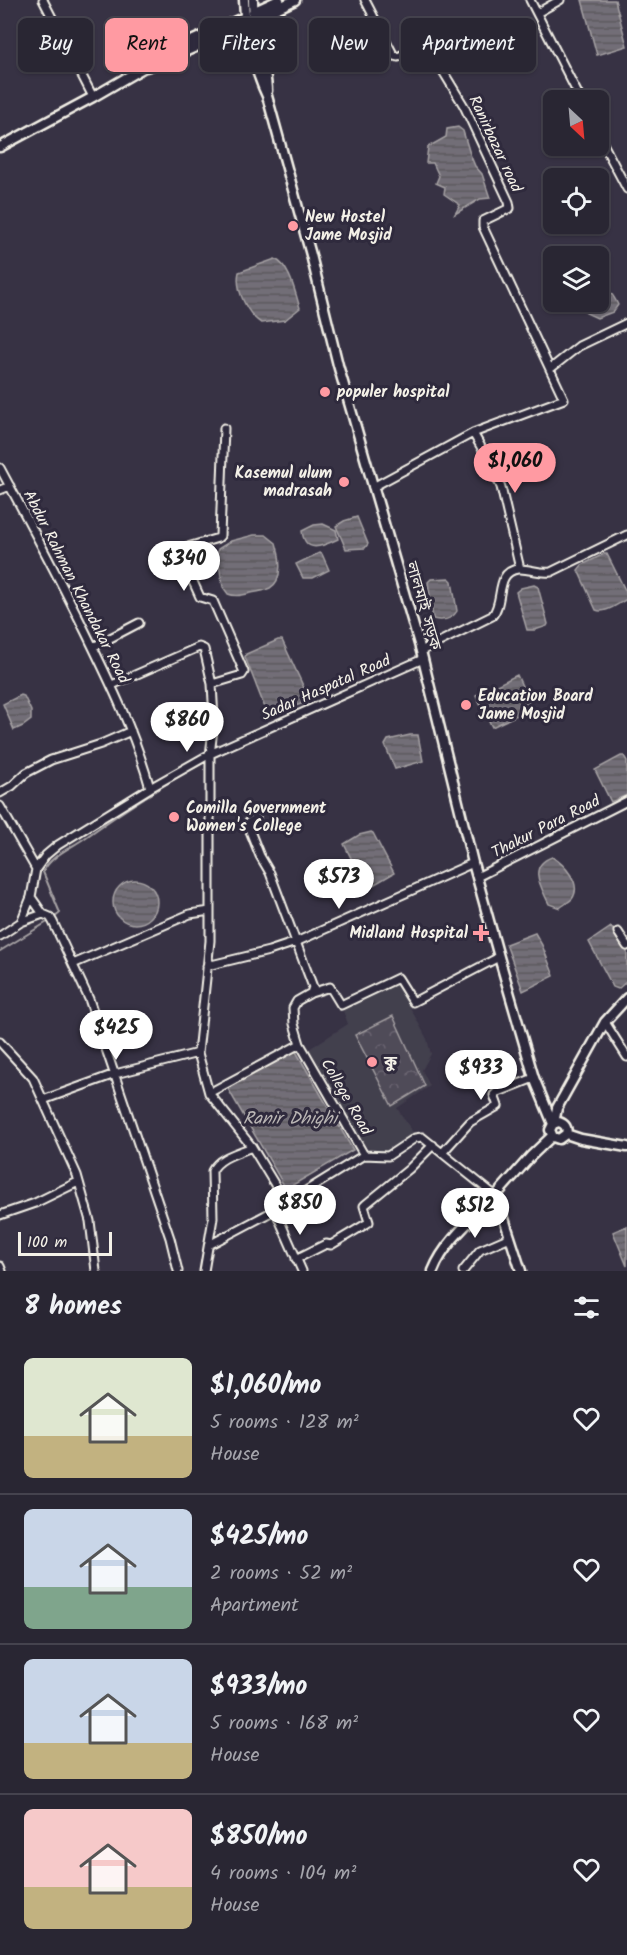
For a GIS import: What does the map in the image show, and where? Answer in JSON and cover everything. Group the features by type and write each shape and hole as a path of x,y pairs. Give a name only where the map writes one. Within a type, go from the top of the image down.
{"main road":[{"name":"লালমাই সড়ক","path":"244,0 249,18"},
{"name":"লালমাই সড়ক","path":"249,18 253,0"},
{"path":"249,18 279,0"},
{"path":"249,18 295,0"},
{"path":"0,147 93,97 143,68 156,57 200,41"},
{"name":"লালমাই সড়ক","path":"264,72 267,96 311,255 338,365 422,655 473,864 534,1078 554,1123"},
{"path":"552,1136 550,1130 557,1108 605,1022 627,998"},
{"path":"554,1123 564,1124 567,1129 566,1134"},
{"path":"552,1136 559,1138 566,1134 627,1147"},
{"path":"433,1271 447,1248 462,1230 552,1136"},
{"path":"495,1196 521,1271"}],"street":[{"path":"43,0 93,97"},
{"name":"Ranirbazar road","path":"365,0 394,56 398,57 423,44 428,45 464,106 510,208 483,221 483,227 564,399 473,433"},
{"path":"530,0 576,90"},
{"path":"537,14 560,0"},
{"path":"609,155 627,189"},
{"path":"549,369 579,346 627,323"},
{"path":"212,684 242,675 243,669 213,601 200,597 179,551 220,536 224,428"},
{"path":"374,487 473,433 501,487 520,568 544,573 551,572 627,535"},
{"name":"Abdur Rahman Khandakar Road","path":"0,468 34,528 112,685 141,756 150,788"},
{"path":"0,490 10,486"},
{"name":"Sadar Haspatal Road","path":"36,869 46,855 58,845 150,788 422,655 492,616 499,606 504,577 509,571 520,568"},
{"path":"93,647 139,623"},
{"path":"112,685 199,647 204,649 212,684 214,719 211,758 210,941 198,1053 209,1093 252,1148 286,1203"},
{"path":"0,793 26,773 51,760 101,744 131,731"},
{"name":"Thakur Para Road","path":"477,876 627,801"},
{"path":"0,806 36,869 31,897 21,922"},
{"path":"256,818 249,822 248,826 260,856 270,873 313,987 312,993 330,987 341,1005 398,978 413,1002 499,957"},
{"path":"207,966 296,942 473,864"},
{"path":"31,897 49,918 89,999 170,1238 178,1271"},
{"path":"73,964 190,914 210,911"},
{"path":"0,936 21,922 49,918"},
{"path":"618,932 627,946"},
{"name":"College Road","path":"312,993 297,1001 293,1008 294,1024 300,1044 364,1155 388,1156 418,1136 433,1145"},
{"path":"605,1022 627,1057"},
{"path":"0,1042 33,1078 78,1182 90,1221 96,1271"},
{"path":"209,1093 300,1044"},
{"path":"43,1100 115,1074 198,1053"},
{"path":"442,1152 470,1122 498,1106 494,1095 496,1093 534,1078"},
{"path":"296,1259 326,1244 331,1245 366,1224 369,1221 364,1206 409,1169 433,1145 495,1196"},
{"path":"204,1271 213,1218 212,1171 214,1166 223,1159 252,1148"},
{"path":"209,1245 275,1210 364,1155"},
{"path":"0,1215 35,1203 78,1182"},
{"path":"275,1210 302,1271"},
{"path":"463,1271 480,1250 510,1237"},
{"path":"0,1266 2,1271"}],"shaded area":[{"name":"কু","path":"396,981 427,1039 431,1054 422,1070 430,1086 397,1108 414,1134 390,1152 381,1154 373,1153 365,1145 309,1049 348,1024 342,1008"}],"green space":[{"path":"393,1016 425,1086 392,1106 355,1035"}],"water":[{"path":"582,0 615,0 627,46 597,55"},
{"path":"458,127 463,131 470,154 475,166 482,174 490,198 480,199 455,214 460,205 444,194 445,187 436,183 439,176 433,163 426,163 428,147 446,137 447,129"},
{"path":"275,259 285,267 300,308 285,320 261,323 251,314 243,300 238,279 239,272"},
{"path":"609,290 618,305 613,312 597,318 586,313 609,312"},
{"path":"357,517 368,544 365,548 346,549 336,526"},
{"path":"323,524 336,530 338,539 321,546 311,546 304,539 302,531 314,525"},
{"path":"254,535 266,535 276,543 280,561 277,579 270,588 263,591 239,595 228,594 223,587 218,549 231,541"},
{"path":"319,553 322,554 329,570 313,578 303,578 296,564"},
{"path":"607,554 626,592 627,599 608,610 600,611 596,610 578,570 582,565"},
{"path":"449,578 452,581 457,611 446,619 433,619 428,582 431,579"},
{"path":"534,585 538,587 548,624 535,630 527,630 516,592 521,588"},
{"path":"282,640 310,701 269,715 245,657 246,654"},
{"path":"517,675 532,708 492,727 476,695"},
{"path":"21,695 24,696 31,711 31,720 14,730 3,704"},
{"path":"418,735 423,761 395,769 385,745 388,740"},
{"path":"624,756 627,761 627,795 611,802 595,770"},
{"path":"371,832 394,873 368,888 344,844 359,835"},
{"path":"552,857 567,869 575,887 572,899 560,908 549,904 538,877 540,866"},
{"path":"135,880 150,887 157,902 150,917 135,924 120,917 113,902 120,887"},
{"path":"611,927 627,952 627,981 618,989 613,987 589,942"},
{"path":"535,933 554,976 523,991 506,944"},
{"name":"Ranir Dhighi","path":"294,1048 353,1150 286,1189 227,1087"},
{"path":"627,1226 627,1266 613,1232"}],"waterway":[{"path":"249,740 416,666"},
{"path":"54,918 60,913 43,872 50,862 159,788 241,744"},
{"path":"0,951 49,921"}],"place":[{"name":"New Hostel Jame Mosjid","path":"293,226"},
{"name":"populer hospital","path":"325,392"},
{"name":"Kasemul ulum madrasah","path":"344,482"},
{"name":"Education Board Jame Mosjid","path":"466,705"},
{"name":"Comilla Government Women's College","path":"174,817"},
{"name":"Midland Hospital","path":"481,933"},
{"name":"কু","path":"372,1062"}]}
